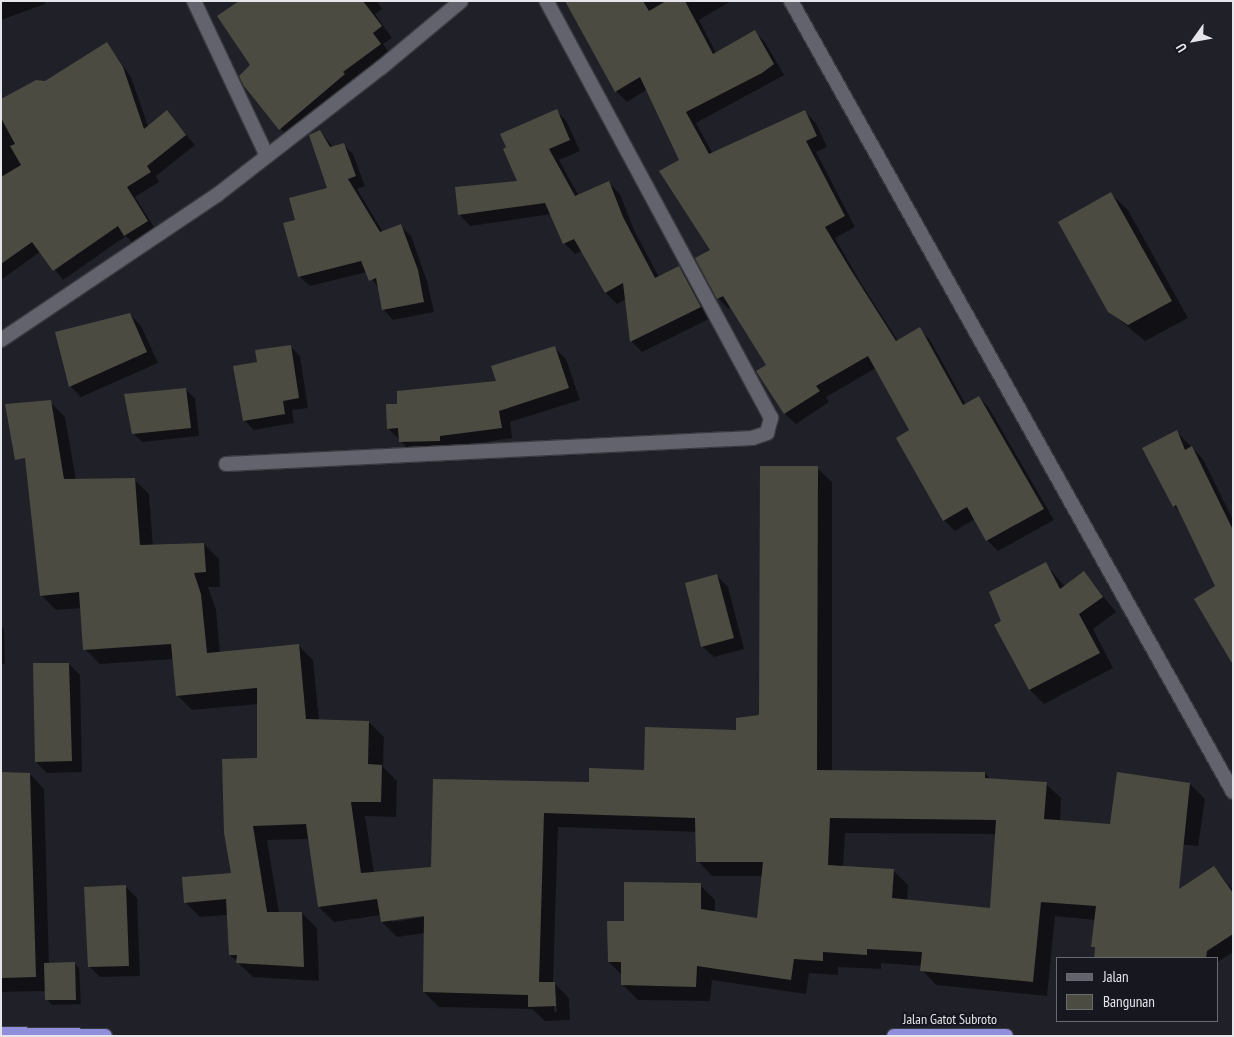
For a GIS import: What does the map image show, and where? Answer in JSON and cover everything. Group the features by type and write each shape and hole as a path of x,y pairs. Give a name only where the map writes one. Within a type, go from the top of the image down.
{"highway":[{"path":"1,1034 104,1036"},
{"name":"Jalan Gatot Subroto","path":"894,1036 1006,1036"}],"street":[{"path":"194,1 267,156"},
{"path":"1,340 217,194 382,68 461,1"},
{"path":"226,464 752,438 767,434 771,418 546,1"},
{"path":"790,1 1233,792"}],"building":[{"path":"239,1 363,1 382,26 373,33 381,44 343,72 345,74 279,130 244,86 239,76 250,65 217,16"},
{"path":"565,1 643,1 649,11 666,1 685,1 713,54 755,30 774,64 762,73 686,112 709,154 805,110 817,136 806,141 845,216 825,227 896,341 920,327 963,405 979,396 1044,509 986,541 967,507 943,521 896,438 909,430 868,356 816,386 820,391 784,414 756,371 766,365 723,296 717,299 695,258 710,250 659,171 679,160 640,77 615,92"},
{"path":"107,42 123,67 144,129 167,110 186,135 147,166 151,172 127,187 148,221 124,236 118,226 53,271 32,242 1,264 1,177 21,165 10,146 15,144 1,118 1,99 36,80 45,81"},
{"path":"557,109 570,140 549,149 575,196 609,181 623,217 655,278 679,266 701,307 630,342 623,283 605,293 574,239 563,244 545,203 458,215 455,187 517,181 503,149 506,147 500,134"},
{"path":"320,130 330,147 344,143 356,176 348,179 380,232 401,224 418,270 424,302 382,310 376,278 369,281 361,261 298,277 283,223 295,220 289,198 327,188 309,135"},
{"path":"1111,192 1172,301 1128,325 1108,312 1058,222"},
{"path":"130,313 147,352 69,387 55,332"},
{"path":"291,345 299,398 283,401 285,414 243,421 233,366 257,362 255,350"},
{"path":"555,346 569,388 499,411 502,428 440,436 440,441 399,442 398,428 387,429 386,404 397,404 397,391 496,381 491,366"},
{"path":"186,388 191,428 132,434 124,394"},
{"path":"51,400 64,479 135,478 140,545 204,543 206,572 194,573 201,594 207,653 299,644 306,719 369,721 368,764 382,765 381,802 351,802 361,873 431,867 433,779 589,782 589,768 644,770 645,727 736,730 736,718 759,715 760,466 818,466 817,770 985,772 985,778 1047,782 1044,819 1110,824 1117,772 1190,783 1179,889 1214,866 1233,893 1233,934 1207,951 1206,957 1094,957 1095,947 1091,947 1096,906 1041,902 1033,982 920,971 922,952 867,949 867,955 823,952 823,961 794,959 791,980 697,966 696,987 621,985 621,962 608,962 607,921 624,921 624,882 701,883 701,909 757,918 763,862 696,862 695,818 544,813 539,982 555,982 556,1006 528,1007 528,995 423,992 424,916 381,922 377,899 318,907 306,824 253,826 267,912 302,912 304,967 236,963 237,955 229,955 226,899 184,903 182,877 231,873 224,833 222,759 257,758 257,688 176,696 171,644 83,650 79,592 40,596 25,458 15,460 5,404","holes":["830,818 996,820 990,908 892,898 894,869 828,865"]},
{"path":"1177,430 1185,450 1192,446 1233,530 1233,665 1194,599 1215,586 1176,505 1173,507 1142,448"},
{"path":"1046,562 1060,589 1084,571 1103,597 1079,614 1100,653 1029,690 994,625 1001,621 989,592"},
{"path":"717,574 734,638 701,647 685,583"},
{"path":"33,663 69,663 72,761 35,762"},
{"path":"1,772 30,773 36,977 1,978"},
{"path":"126,885 129,966 88,967 84,887"},
{"path":"75,962 76,1000 45,1000 44,963"}]}
